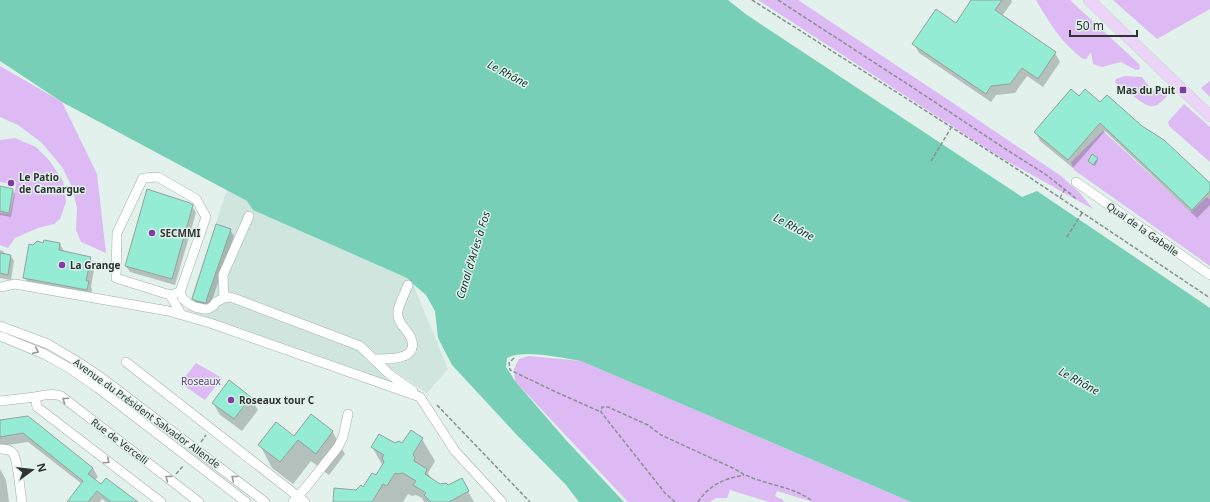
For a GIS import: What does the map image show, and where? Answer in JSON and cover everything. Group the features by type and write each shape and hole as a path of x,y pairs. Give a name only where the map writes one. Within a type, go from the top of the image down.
{"main road":[{"path":"1090,0 1210,116"}],"street":[{"path":"181,314 170,295 116,278 117,233 143,178 158,177 196,199 206,217 180,292 183,299 195,308 208,309 224,298 230,297 360,346 390,374 420,397 455,451 502,502"},
{"name":"Quai de la Gabelle","path":"1076,182 1210,275"},
{"path":"224,298 223,275 249,216"},
{"path":"0,281 181,314 420,397"},
{"path":"0,287 15,284"},
{"path":"373,359 405,356 410,352 412,346 411,338 399,320 398,312 408,286"},
{"path":"170,295 180,292"},
{"name":"Avenue du Président Salvador Allende","path":"0,326 42,341 75,360 102,378 265,502"},
{"path":"0,336 44,354 98,388 246,502"},
{"path":"126,362 299,500 338,447 343,437 348,414"},
{"path":"36,396 37,407 161,502"},
{"name":"Rue de Vercelli","path":"0,401 36,396 61,396 199,502"},
{"path":"0,448 8,449 14,454 22,502"}],"path":[{"path":"752,0 1017,169 1210,298"},
{"path":"778,0 1046,174 1076,199"},
{"path":"931,160 951,128"},
{"path":"1060,198 1065,189"},
{"path":"1067,237 1082,213"},
{"path":"514,358 509,363 510,370 601,412 646,471 675,502"},
{"path":"437,405 530,502"},
{"path":"601,412 602,408 608,407 648,425 661,435 735,469 744,475 794,491 812,500 812,502"},
{"path":"698,502 704,493 713,486 731,477 744,475"}],"shaded area":[{"path":"227,190 247,201 253,210 407,278 413,284 448,369 427,393 394,371 387,382 187,310"}],"green space":[{"path":"758,0 798,0 1061,176 1079,192 1093,209 998,156"},
{"path":"1036,0 1070,0 1139,64 1140,69 1136,70 1121,62 1102,67 1093,64 1091,52 1086,59 1083,59 1063,40"},
{"path":"1113,0 1210,0 1210,9 1157,39"},
{"path":"0,66 62,102 97,174 106,253 81,242 76,230 77,208 72,187 62,167 42,143 18,125 0,117"},
{"path":"1125,76 1142,77 1149,86 1145,90 1150,94 1153,90 1169,94 1158,104 1150,106 1117,85 1115,82 1116,79"},
{"path":"1210,81 1210,97 1201,88"},
{"path":"1184,104 1210,127 1210,162 1169,126 1168,122"},
{"path":"1103,131 1191,212 1207,197 1210,200 1210,266 1074,170 1071,162"},
{"path":"15,138 36,147 49,160 63,181 66,202 60,219 54,224 38,228 15,238 8,248 0,245 0,213 10,214 16,185 0,182 0,140"},
{"path":"529,356 581,361 911,502 813,502 777,491 775,496 784,502 769,502 730,490 727,498 716,498 710,502 628,502 515,381 514,369 519,359"},
{"name":"Roseaux","path":"196,363 222,378 205,400 180,383"}],"water":[{"path":"0,0 728,0 747,15 1022,197 1037,191 1210,308 1210,502 911,502 581,361 533,354 514,355 507,358 506,367 515,381 565,439 624,502 579,502 566,485 452,365 438,338 435,311 426,295 407,278 253,210 247,201 62,102 0,61"}],"building":[{"path":"971,0 1002,0 995,10 1056,52 1038,79 1022,68 1010,84 991,86 986,94 912,44 936,9 956,23"},
{"path":"1071,89 1079,96 1085,89 1100,102 1107,95 1142,126 1164,140 1210,183 1210,191 1192,210 1100,123 1068,160 1034,132"},
{"path":"1092,154 1098,158 1093,165 1088,161"},
{"path":"0,186 13,189 9,213 0,211"},
{"name":"SECMMI","path":"147,189 193,205 172,279 125,266"},
{"path":"216,224 231,229 205,303 192,299"},
{"name":"La Grange","path":"44,240 60,243 59,250 91,257 86,281 89,281 87,290 23,278 29,244 33,245 37,241 43,243"},
{"path":"0,253 11,255 8,275 0,273"},
{"name":"Roseaux tour C","path":"229,380 251,397 234,419 212,403"},
{"path":"311,414 333,431 316,454 298,440 280,462 258,445 276,422 294,436"},
{"path":"28,416 93,468 88,474 101,484 106,478 138,502 111,502 97,491 88,502 67,502 83,481 23,433 0,437 0,420"},
{"path":"411,430 423,438 413,454 415,458 414,461 427,469 425,474 440,484 446,483 448,485 462,478 469,491 449,502 431,502 424,495 426,493 413,485 416,481 403,473 395,473 387,486 383,484 372,502 333,502 334,488 356,490 361,485 363,487 372,473 376,475 384,462 382,458 384,455 371,447 379,434 395,443 399,441 402,443"}],"place":[{"name":"Mas du Puit","path":"1183,90"},
{"name":"Le Patio de Camargue","path":"11,183"},
{"name":"SECMMI","path":"152,233"},
{"name":"La Grange","path":"62,265"},
{"name":"Roseaux tour C","path":"231,400"}],"water label":[{"name":"Le Rhône","path":"508,74"},
{"name":"Le Rhône","path":"794,227"},
{"name":"Canal d'Arles à Fos","path":"473,255"},
{"name":"Le Rhône","path":"1079,381"}]}
